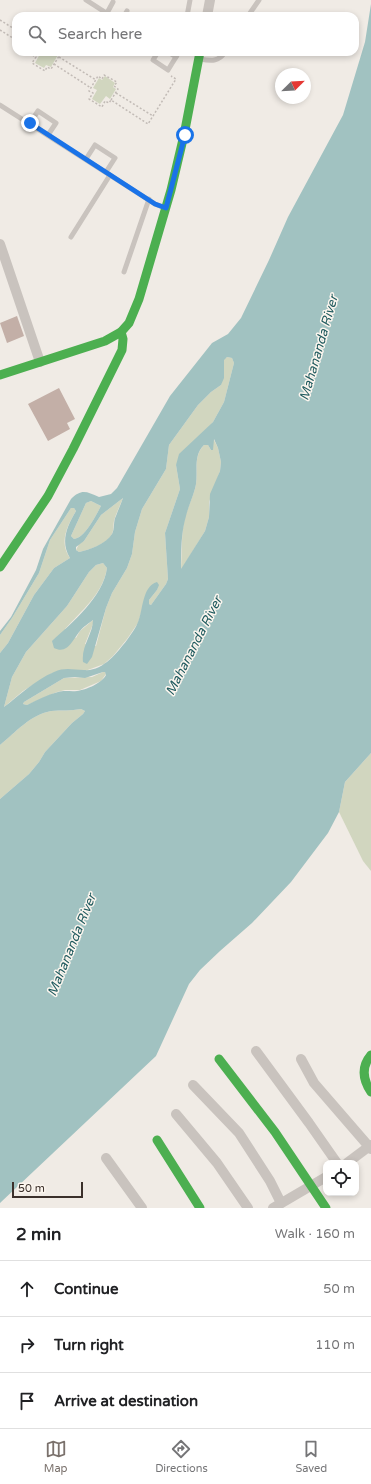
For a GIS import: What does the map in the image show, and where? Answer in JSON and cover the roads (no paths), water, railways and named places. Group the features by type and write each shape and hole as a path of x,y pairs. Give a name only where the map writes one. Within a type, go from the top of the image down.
{"street":[{"path":"208,12 210,0"},
{"path":"0,375 105,341 121,332 131,320 166,208 185,135 200,56"},
{"path":"0,244 40,362"},
{"path":"0,567 48,496 116,359 121,352 124,338 121,332"},
{"path":"256,1051 335,1160"},
{"path":"371,1055 365,1064 364,1072 364,1080 371,1092"},
{"path":"301,1058 314,1083 370,1147 351,1160"},
{"path":"220,1059 262,1114 326,1208"},
{"path":"193,1085 239,1133 270,1181 282,1205 323,1179"},
{"path":"176,1114 217,1163 248,1208"},
{"path":"156,1140 178,1170 200,1208"},
{"path":"106,1158 142,1208"}],"lane":[{"path":"86,0 105,12"},
{"path":"188,12 190,0"},
{"path":"251,12 259,0"},
{"path":"108,12 113,2"},
{"path":"156,56 153,60 168,70 177,56"},
{"path":"202,56 214,61 223,56"},
{"path":"0,104 149,200 166,208"},
{"path":"30,123 38,111 56,123 48,135"},
{"path":"71,236 108,173 115,158 95,145 86,159"},
{"path":"124,272 149,200"}],"water":[{"name":"Mahananda River","path":"371,4 371,753 345,782 339,812 328,833 291,882 252,923 200,970 189,984 156,1056 0,1203 0,799 29,774 45,752 85,711 81,709 43,713 30,720 0,745 0,653 8,643 34,595 54,568 70,558 65,546 65,540 70,522 76,511 74,508 71,508 50,540 39,573 0,635 0,631 11,617 36,570 43,549 71,499 81,492 91,493 99,497 111,494 117,488 170,396 212,343 228,334 241,318 288,217 343,115 365,42","holes":["227,357 232,358 234,363 224,402 213,422 179,454 176,465 180,489 165,533 168,579 166,584 151,605 149,604 149,600 159,585 157,582 148,588 140,617 132,633 114,656 103,665 91,670 58,670 34,683 4,707 12,677 26,652 67,606 89,572 96,565 103,563 107,568 100,589 78,617 52,641 54,648 59,650 67,648 81,630 93,620 85,645 83,662 87,664 92,657 106,608 112,593 127,568 132,554 135,532 142,509 166,469 169,445 198,405 211,392 221,385 224,378 224,360","214,439 218,448 221,462 220,471 210,494 209,517 205,531 181,569 183,529 195,487 198,454 204,445 208,445 211,450 213,450","123,498 115,518 113,532 109,538 97,546 79,552 76,550 76,547 84,541 101,515","91,501 101,506 82,535 74,539 71,536 86,503","103,672 105,672 106,675 93,686 85,689 58,692 27,705 23,704 64,678 85,678"]}]}
